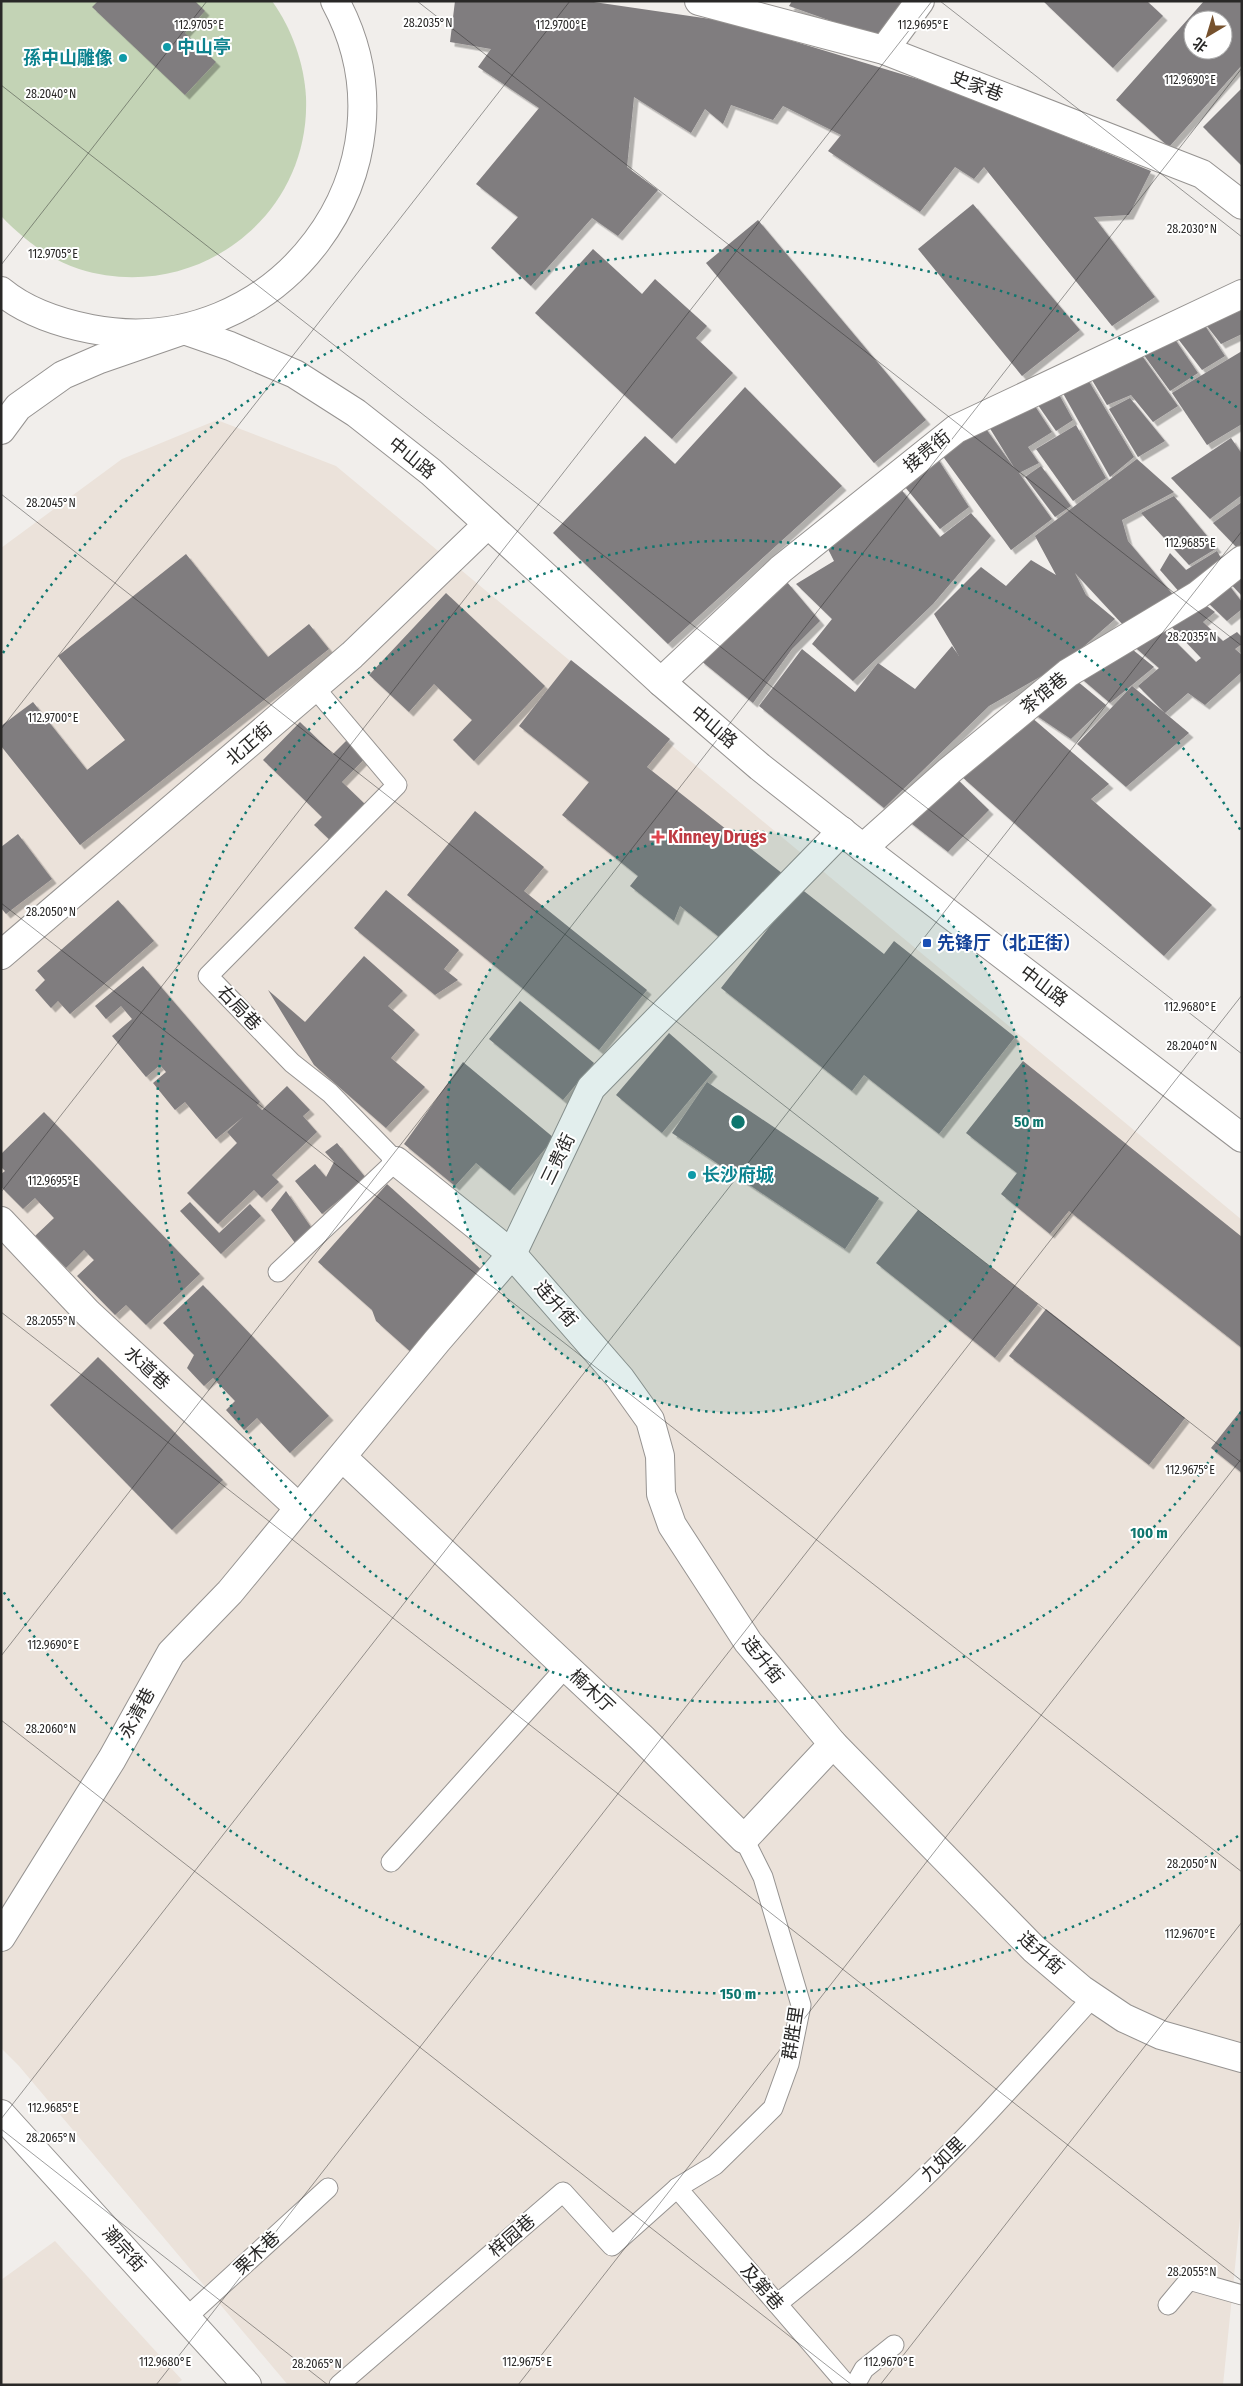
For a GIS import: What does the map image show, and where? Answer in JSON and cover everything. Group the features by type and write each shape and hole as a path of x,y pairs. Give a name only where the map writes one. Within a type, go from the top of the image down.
{"street":[{"path":"335,1 353,45"},
{"path":"1,430 18,407 63,375 100,359 214,320 245,305 273,287 299,264 320,239 337,210 351,178 362,112 360,78 346,1"},
{"name":"史家巷","path":"699,1 884,50 1202,174 1242,205"},
{"path":"884,50 920,1"},
{"path":"1,291 37,312 72,325 108,332 145,334 184,330"},
{"name":"接贵街","path":"660,682 781,569 956,429 1242,294"},
{"name":"中山路","path":"184,330 263,360 295,374 328,393 430,472 660,682 760,767 852,840 1242,1138"},
{"name":"北正街","path":"1,955 388,622 488,524"},
{"name":"茶馆巷","path":"852,840 949,771 1068,673 1198,595 1242,560"},
{"name":"三贵街","path":"298,1508 512,1254 592,1088 786,892 852,840"},
{"name":"连升街","path":"396,1161 512,1254 620,1378 650,1420 660,1456 661,1494 672,1525 748,1642 833,1744 1034,1949 1093,1997 1124,2018 1161,2035 1242,2058"},
{"name":"水道巷","path":"1,1221 88,1313 298,1508"},
{"name":"楠木厅","path":"342,1457 642,1738 744,1839"},
{"name":"永清巷","path":"1,1937 112,1759 170,1653 230,1592 298,1508"},
{"path":"744,1839 833,1744"},
{"name":"潮宗街","path":"7,2130 187,2318 246,2385"}],"lane":[{"name":"右局巷","path":"314,687 397,785 208,976 292,1063 330,1093 396,1161"},
{"path":"278,1272 396,1161"},
{"path":"391,1862 566,1667"},
{"name":"群胜里","path":"677,2188 715,2165 774,2108 789,2064 801,2005 763,1876 744,1839"},
{"name":"九如里","path":"777,2304 835,2257 916,2186 990,2111 1093,1997"},
{"name":"栗木巷","path":"187,2318 328,2188"},
{"name":"及第巷","path":"677,2188 846,2385"},
{"name":"梓园巷","path":"339,2385 563,2192 612,2246 677,2188"},
{"path":"1168,2305 1189,2280 1242,2295"},
{"path":"855,2385 864,2369 894,2344"}],"shaded area":[{"path":"217,420 336,466 1242,1220 1242,2198 1223,2385 288,2385 19,2066 1,2048 1,548 122,459"},
{"path":"55,2241 182,2380 175,2385 1,2385 1,2280"}],"green space":[{"path":"1,1 272,1 296,47 303,72 306,97 302,141 289,180 267,214 238,242 203,262 164,274 122,277 79,269 57,260 18,233 1,216"}],"building":[{"name":"中山亭","path":"98,1 195,1 205,11 185,33 216,62 185,95 92,7"},
{"path":"455,1 587,1 731,22 944,87 1151,171 1129,215 1094,217 1155,297 1112,326 984,167 974,179 955,167 920,212 828,151 841,135 783,106 773,120 731,105 723,124 705,109 691,133 634,97 627,167 658,190 618,236 592,218 531,286 491,248 518,217 476,184 539,108 478,67 491,49 450,42"},
{"path":"792,1 914,1 885,40 789,6"},
{"path":"1043,1 1147,1 1163,16 1113,68"},
{"path":"1204,1 1242,1 1242,65 1169,147 1116,100 1183,25 1183,60 1233,60 1233,10 1196,10"},
{"path":"1242,88 1242,166 1203,127"},
{"path":"973,204 1080,330 1022,376 918,249"},
{"path":"758,220 926,420 874,463 706,263"},
{"path":"593,249 642,294 655,279 707,326 696,338 733,373 672,439 535,313"},
{"path":"1242,301 1242,334 1221,344 1203,321"},
{"path":"1200,318 1225,356 1202,370 1172,331"},
{"path":"1170,332 1198,373 1170,391 1138,347"},
{"path":"1135,346 1178,406 1153,422 1131,395 1107,405 1086,370"},
{"path":"1242,351 1242,424 1207,445 1172,393"},
{"path":"1084,373 1134,457 1110,477 1060,388"},
{"path":"745,387 842,486 668,644 553,533 645,436 675,464"},
{"path":"1055,387 1073,420 1056,431 1033,398"},
{"path":"1130,398 1165,441 1138,457 1109,409"},
{"path":"1031,400 1052,432 1028,447 1039,463 1019,473 1052,519 1011,550 939,451 981,422 1015,469 986,422"},
{"path":"1076,425 1106,478 1073,501 1036,449"},
{"path":"1231,438 1242,454 1242,495 1210,519 1171,478"},
{"path":"934,453 969,507 940,529 900,481"},
{"path":"1137,459 1174,492 1122,520 1128,541 1175,597 1125,627 1075,573 1086,595 1115,619 1066,662 989,706 884,808 759,706 802,649 855,692 878,663 915,689 952,646 959,656 934,614 981,567 1006,586 1031,560 1056,575 1035,536"},
{"path":"1041,466 1071,506 1055,517 1025,477"},
{"path":"900,488 940,537 971,513 991,536 933,604 853,681 812,644 832,619 796,584 834,561 827,547"},
{"path":"1174,496 1217,548 1189,565 1141,513"},
{"path":"1242,502 1242,553 1213,523"},
{"path":"1217,551 1226,567 1182,595 1160,570 1170,553 1186,570"},
{"path":"186,554 268,657 309,624 329,649 80,845 1,746 1,726 33,702 87,770 125,740 58,656"},
{"path":"1242,565 1242,596 1226,579"},
{"path":"1225,580 1242,602 1242,609 1227,621 1202,597"},
{"path":"787,582 820,621 792,649 753,703 700,660"},
{"path":"446,593 545,686 474,761 453,740 472,720 434,684 409,712 369,675"},
{"path":"1200,601 1215,612 1203,622 1223,641 1237,632 1242,637 1242,644 1235,649 1242,655 1242,672 1205,705 1188,693 1165,713 1138,686 1159,668 1130,643 1161,627 1196,662 1201,658 1167,622"},
{"path":"1127,645 1154,667 1110,703 1076,674"},
{"path":"571,660 670,739 647,767 783,874 728,944 680,906 674,921 630,886 638,876 562,815 589,782 519,726"},
{"path":"1071,676 1106,705 1071,739 1028,710"},
{"path":"1132,686 1189,733 1126,787 1077,744"},
{"path":"1031,717 1109,784 1091,799 1212,905 1164,956 961,776"},
{"path":"300,722 333,754 356,731 374,749 342,782 367,806 332,842 314,825 322,817 263,760"},
{"path":"953,775 989,810 948,852 907,820"},
{"path":"475,811 544,867 524,891 647,990 599,1050 407,895"},
{"path":"18,834 52,879 6,914 1,908 1,847"},
{"path":"800,888 884,954 894,941 1015,1037 939,1134 864,1075 852,1091 721,988"},
{"path":"386,890 459,950 444,969 458,980 435,995 354,928"},
{"path":"118,900 154,941 70,1014 58,1001 51,1008 35,990 45,980 37,971"},
{"path":"364,956 403,991 388,1006 415,1030 391,1058 425,1087 386,1128 314,1065 268,990 305,1022"},
{"path":"143,966 260,1102 257,1105 262,1110 287,1086 310,1110 303,1116 317,1132 272,1175 279,1182 262,1198 254,1190 218,1224 187,1193 237,1143 227,1132 243,1117 216,1139 185,1102 175,1110 153,1083 166,1072 160,1065 146,1077 112,1036 132,1019 121,1006 106,1019 95,1006"},
{"path":"520,1001 594,1063 563,1100 489,1039"},
{"path":"669,1033 713,1072 662,1133 616,1095"},
{"path":"1023,1061 1242,1237 1242,1348 1069,1211 1050,1234 1001,1194 1017,1173 966,1133"},
{"path":"463,1062 554,1138 510,1191 476,1163 455,1186 404,1144"},
{"path":"707,1082 879,1198 845,1249 672,1133"},
{"path":"44,1112 200,1274 146,1325 126,1305 115,1315 77,1276 94,1260 84,1250 66,1268 35,1236 54,1218 35,1198 23,1209 1,1187 1,1174 5,1171 1,1167 1,1154"},
{"path":"337,1143 366,1178 322,1214 295,1181 315,1164 326,1177 334,1162 325,1152"},
{"path":"387,1184 485,1273 413,1354 376,1321 372,1310 318,1262"},
{"path":"286,1191 313,1230 295,1243 271,1210"},
{"path":"190,1202 219,1233 250,1204 261,1216 221,1254 180,1211"},
{"path":"918,1210 1038,1304 995,1358 876,1263"},
{"path":"203,1285 329,1416 290,1453 257,1418 244,1430 226,1410 235,1401 213,1378 204,1386 187,1368 194,1355 163,1323"},
{"path":"1046,1309 1185,1418 1149,1465 1009,1356"},
{"path":"98,1357 223,1480 172,1530 50,1405"},
{"path":"1242,1409 1242,1473 1211,1448"}],"place":[{"name":"中山亭","path":"167,47"},
{"name":"孫中山雕像","path":"123,58"},
{"name":"Kinney Drugs","path":"658,837"},
{"name":"先锋厅（北正街）","path":"927,943"},
{"name":"长沙府城","path":"692,1175"}]}
